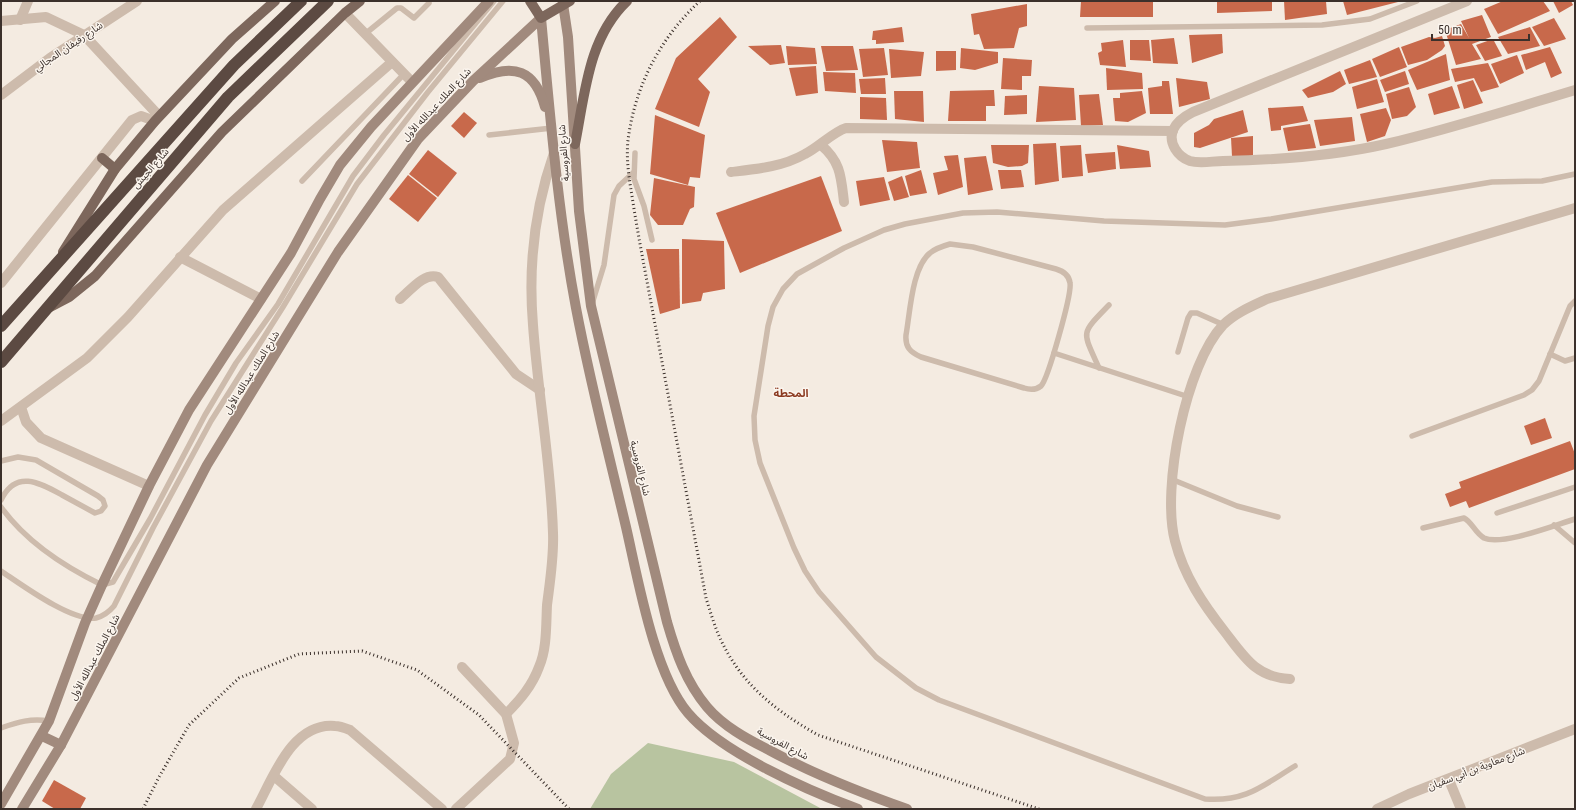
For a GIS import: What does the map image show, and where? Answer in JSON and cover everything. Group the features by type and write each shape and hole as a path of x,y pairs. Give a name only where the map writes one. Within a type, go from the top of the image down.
{"highway":[{"name":"شارع الجيش","path":"1,326 234,65 301,1"},
{"name":"شارع الجيش","path":"1,362 228,97 328,1"}],"main road":[{"path":"56,264 83,216 115,169 157,119 232,39 274,1"},
{"path":"47,309 69,297 95,276 222,132 344,13 360,1"},
{"name":"شارع الملك عبدالله الأول","path":"1,804 42,736 87,618 149,486 189,410 291,253 340,165 371,127 489,1"},
{"name":"شارع الفروسية","path":"530,1 541,18 554,153 576,310 640,586 662,664 673,688 688,713 705,729 732,748 773,772 858,809"},
{"path":"574,144 596,45 605,27 627,1"},
{"name":"شارع الملك عبدالله الأول","path":"22,809 61,745 208,465 338,252 418,139 473,81 541,18 564,2"},
{"name":"شارع الفروسية","path":"564,2 568,37 579,211 592,306 667,622 683,671 707,707 722,722 751,741 802,768 860,793 907,809"},
{"path":"473,81 502,70 512,70 529,77 534,82 543,97 552,128"},
{"path":"102,158 115,169"},
{"path":"42,736 61,745"}],"street":[{"path":"20,20 28,1"},
{"name":"شارع رفيفان المجالي","path":"1,94 28,73 137,1"},
{"path":"1466,1 1185,116 1173,131 1172,141 1176,150 1182,158 1192,162 1252,161 1349,151 1386,144 1485,118 1575,90"},
{"path":"344,13 412,82"},
{"path":"1,21 46,17 84,35 157,119"},
{"path":"1,422 87,358 128,317 223,210 392,62"},
{"path":"1,283 134,118 141,116 157,119"},
{"path":"731,172 786,164 821,146 833,135 846,128 1173,131"},
{"path":"821,146 830,153 839,170 844,202"},
{"path":"506,714 520,699 534,679 539,667 543,651 554,539 533,325 532,269 537,212 542,186 554,153"},
{"path":"1290,679 1269,676 1250,664 1196,592 1179,557 1174,538 1170,499 1174,455 1189,396 1202,358 1212,340 1224,325 1237,315 1267,299 1575,208"},
{"path":"180,257 261,299"},
{"path":"400,299 426,278 434,275 438,277 516,374 540,390"},
{"path":"21,406 26,422 41,438 149,486"},
{"path":"456,809 510,760 514,743 506,714 462,667"},
{"path":"256,809 288,750 298,738 320,727 335,726 350,730 442,809"},
{"name":"شارع معاوية بن أبي سفيان","path":"1377,809 1409,794 1449,780 1575,729"},
{"path":"274,776 312,809"},
{"path":"1449,780 1461,809"}],"lane":[{"path":"1,507 29,539 83,576 102,585 113,582 118,576 205,415 236,363 281,298 353,176 384,135 494,1"},
{"path":"1,571 53,604 87,618 102,616 114,606 153,528 223,400 283,307 357,184 428,92 503,1"},
{"path":"1087,28 1322,25 1370,19 1417,1"},
{"path":"365,34 397,8 401,8 414,18 430,4"},
{"path":"302,181 404,74"},
{"path":"490,135 552,128"},
{"path":"635,153 634,172 636,187 644,206 652,240"},
{"path":"592,306 604,265 614,195 623,182 634,172"},
{"path":"1295,766 1240,797 1223,800 1205,799 945,703 916,688 886,665 835,612 805,571 770,493 760,463 755,440 754,416 759,377 773,306 783,289 797,274 844,248 884,230 947,216 997,212 1104,221 1225,225 1271,220 1492,182 1542,181 1575,174"},
{"path":"950,244 961,245 1056,269 1066,274 1069,279 1070,291 1054,353 1044,381 1035,389 1030,390 913,354 905,343 906,335 917,272 929,253 939,247 950,244"},
{"path":"1412,436 1528,393 1539,381 1570,306 1575,301"},
{"path":"1099,368 1087,341 1086,333 1090,325 1109,305"},
{"path":"1178,352 1188,318 1191,314 1197,313 1224,325"},
{"path":"1054,353 1189,396"},
{"path":"1550,354 1565,361 1575,358"},
{"path":"1,461 18,457 36,460 98,496 104,500 105,506 101,512 95,513 43,485 27,480 12,486 1,500"},
{"path":"1171,479 1237,506 1278,517"},
{"path":"1497,513 1575,487"},
{"path":"1423,528 1464,518 1484,538 1498,540 1511,538 1575,518"},
{"path":"1554,525 1575,543"},
{"path":"1,728 21,721 34,719 49,721"}],"green space":[{"path":"648,743 734,762 822,809 590,809 611,774"}],"building":[{"path":"1081,1 1153,1 1153,17 1080,17"},
{"path":"1217,1 1272,1 1272,11 1217,13"},
{"path":"1284,1 1326,1 1327,14 1285,20"},
{"path":"1343,1 1398,1 1398,2 1347,15"},
{"path":"1503,1 1543,1 1550,11 1498,34 1484,9"},
{"path":"1553,1 1571,1 1573,5 1559,13"},
{"path":"1027,4 1027,26 1019,28 1014,48 984,49 979,34 974,35 971,14"},
{"path":"1482,15 1491,37 1472,44 1481,59 1456,65 1445,30 1461,24 1469,38 1461,21"},
{"path":"720,17 737,37 698,79 710,92 699,127 655,109 676,58"},
{"path":"1554,18 1566,39 1544,46 1532,27"},
{"path":"902,27 904,42 876,44 876,40 872,40 873,31"},
{"path":"1530,27 1540,46 1508,54 1498,37"},
{"path":"1222,34 1223,53 1192,63 1189,35"},
{"path":"1442,36 1445,46 1442,50 1427,60 1408,65 1401,47 1429,37 1435,38"},
{"path":"1174,38 1178,64 1153,63 1151,40"},
{"path":"1493,39 1502,56 1485,61 1476,45"},
{"path":"1123,40 1126,67 1100,65 1098,53 1102,51 1101,43"},
{"path":"1130,40 1149,40 1151,61 1130,60"},
{"path":"781,45 785,63 770,65 748,46"},
{"path":"786,46 815,48 817,64 788,65"},
{"path":"821,46 853,46 858,70 826,71"},
{"path":"1399,47 1407,67 1380,77 1372,59"},
{"path":"1550,47 1562,73 1551,78 1545,62 1526,70 1521,55"},
{"path":"884,48 888,75 863,77 859,49"},
{"path":"961,48 998,52 998,63 975,70 960,68"},
{"path":"889,49 924,52 921,76 891,78"},
{"path":"936,51 956,51 956,70 936,71"},
{"path":"1446,54 1450,80 1417,90 1408,70"},
{"path":"1517,55 1524,73 1500,84 1491,64"},
{"path":"1003,58 1032,60 1031,76 1022,76 1022,90 1001,89"},
{"path":"1370,60 1377,77 1349,84 1344,70"},
{"path":"1488,63 1499,87 1481,92 1474,78 1455,82 1451,69"},
{"path":"816,66 818,93 796,96 789,68"},
{"path":"1106,68 1142,73 1143,89 1107,90"},
{"path":"1340,71 1346,84 1333,92 1308,98 1302,90"},
{"path":"1405,71 1409,84 1385,92 1380,80"},
{"path":"823,72 855,73 856,93 825,91"},
{"path":"885,78 886,94 861,94 859,79"},
{"path":"1176,78 1207,82 1210,99 1179,107"},
{"path":"1377,79 1384,102 1357,109 1352,87"},
{"path":"1473,80 1483,103 1464,109 1457,85"},
{"path":"1162,81 1169,81 1173,114 1150,114 1148,88 1162,86"},
{"path":"1039,86 1074,88 1076,120 1036,122"},
{"path":"1452,86 1460,108 1434,115 1428,94"},
{"path":"1409,87 1416,107 1407,116 1392,119 1386,94"},
{"path":"994,90 995,106 986,106 986,121 948,121 950,91"},
{"path":"894,91 923,91 924,122 895,119"},
{"path":"1142,91 1146,113 1128,122 1115,121 1113,98 1120,98 1120,93"},
{"path":"1099,94 1103,125 1081,126 1079,95"},
{"path":"1027,95 1027,114 1004,115 1005,96"},
{"path":"860,97 886,98 887,120 860,119"},
{"path":"1303,106 1308,121 1281,126 1281,130 1271,131 1268,108"},
{"path":"1386,108 1391,120 1385,136 1367,142 1360,114"},
{"path":"1243,110 1248,132 1200,148 1194,147 1194,133 1209,125 1214,119"},
{"path":"464,112 477,123 464,138 451,126"},
{"path":"655,115 705,135 700,178 690,177 688,185 650,174"},
{"path":"1352,117 1355,141 1320,146 1314,120"},
{"path":"1310,124 1316,148 1288,151 1283,128"},
{"path":"1253,136 1253,156 1232,156 1231,138"},
{"path":"882,140 917,142 920,168 887,172"},
{"path":"1056,143 1059,181 1035,185 1033,144"},
{"path":"991,145 1029,145 1028,163 1022,166 1008,167 993,163"},
{"path":"1081,145 1083,176 1062,178 1060,146"},
{"path":"1117,145 1149,151 1151,167 1120,169"},
{"path":"428,150 457,173 438,197 409,174"},
{"path":"1115,152 1116,169 1088,173 1085,154"},
{"path":"958,155 963,187 938,195 933,173 948,170 944,156"},
{"path":"986,156 993,190 968,195 964,158"},
{"path":"921,170 927,193 910,196 905,176"},
{"path":"998,170 1021,170 1024,187 1001,189"},
{"path":"408,175 437,198 418,222 389,199"},
{"path":"821,176 842,231 740,273 716,213"},
{"path":"902,176 909,197 894,201 888,182"},
{"path":"884,177 890,200 860,206 856,181"},
{"path":"654,178 695,187 694,207 690,209 683,225 658,225 650,215"},
{"path":"682,239 724,241 725,289 703,293 701,301 682,304"},
{"path":"646,249 679,249 680,308 660,314"},
{"path":"1545,418 1552,438 1531,445 1524,426"},
{"path":"1570,441 1575,454 1575,469 1469,508 1466,501 1450,507 1445,494 1461,488 1459,482"},
{"path":"54,780 86,798 80,809 55,809 42,801"}],"railway":[{"path":"700,1 686,15 661,47 643,82 631,120 627,154 638,232 706,598 719,636 727,653 737,668 760,694 787,716 818,735 1039,809"},
{"path":"143,809 159,777 189,725 239,678 299,654 362,651 417,670 479,715 569,809"}],"district":[{"name":"المحطة","path":"791,393"}]}
